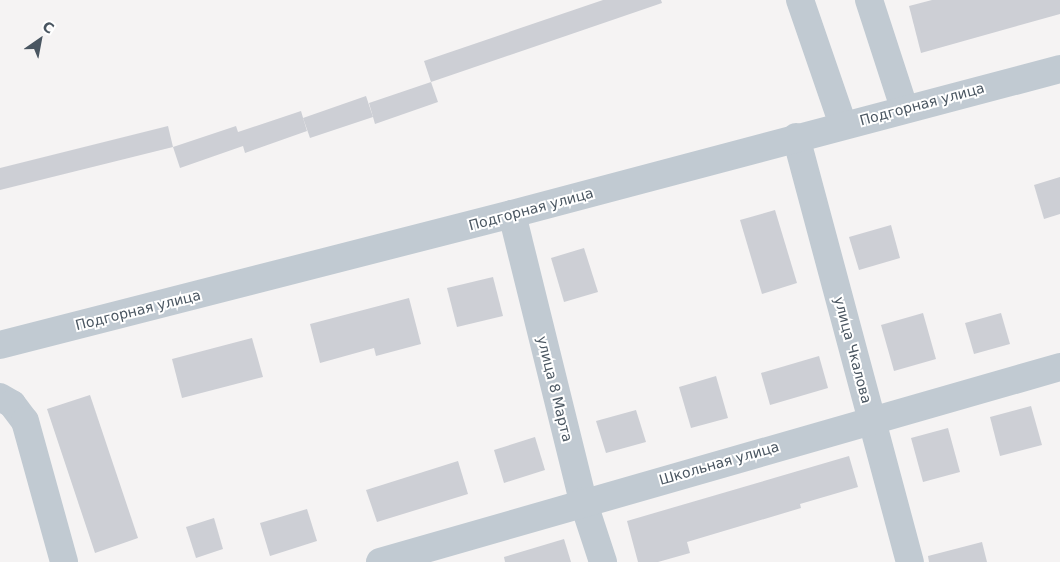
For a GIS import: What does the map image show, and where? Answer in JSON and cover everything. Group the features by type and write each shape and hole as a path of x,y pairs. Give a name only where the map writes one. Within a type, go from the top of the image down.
{"street":[{"path":"800,0 843,125"},
{"path":"869,0 904,108"},
{"name":"Подгорная улица","path":"0,345 512,214 904,108 1060,68"},
{"name":"улица Чкалова","path":"796,137 910,562"},
{"name":"улица 8 Марта","path":"512,214 583,501 602,562"},
{"name":"Школьная улица","path":"380,562 583,501 1060,367"},
{"path":"0,397 12,404 25,421 64,562"}],"building":[{"path":"603,0 661,0 662,3 431,82 424,61"},
{"path":"932,0 1060,0 1060,14 921,53 909,6"},
{"path":"431,82 438,102 375,124 369,103"},
{"path":"366,96 373,117 310,138 303,118"},
{"path":"301,111 307,131 245,153 243,146 180,168 173,147 236,126 238,132"},
{"path":"168,126 173,147 0,190 0,168"},
{"path":"1060,177 1060,214 1044,219 1034,185"},
{"path":"775,210 797,283 762,294 740,220"},
{"path":"891,225 900,258 859,270 849,237"},
{"path":"584,248 598,292 564,302 551,258"},
{"path":"493,277 503,316 457,327 447,288"},
{"path":"409,298 421,344 376,356 374,348 320,363 310,324"},
{"path":"923,313 936,359 894,371 881,325"},
{"path":"1001,313 1010,344 974,354 965,323"},
{"path":"252,338 263,377 182,398 172,359"},
{"path":"819,356 828,388 770,405 761,373"},
{"path":"716,376 728,418 691,428 679,387"},
{"path":"90,395 138,538 95,553 47,409"},
{"path":"1031,406 1042,445 1000,456 990,417"},
{"path":"636,410 646,442 606,453 596,421"},
{"path":"948,428 960,472 923,482 911,438"},
{"path":"535,437 545,470 504,483 494,450"},
{"path":"849,456 858,487 800,504 801,508 687,542 690,553 658,562 638,562 627,521"},
{"path":"458,461 468,494 377,522 366,490"},
{"path":"307,509 317,541 270,556 260,523"},
{"path":"214,518 223,549 196,558 186,527"},
{"path":"564,539 571,562 505,562 504,557"},
{"path":"982,542 987,562 929,562 928,556"}]}
